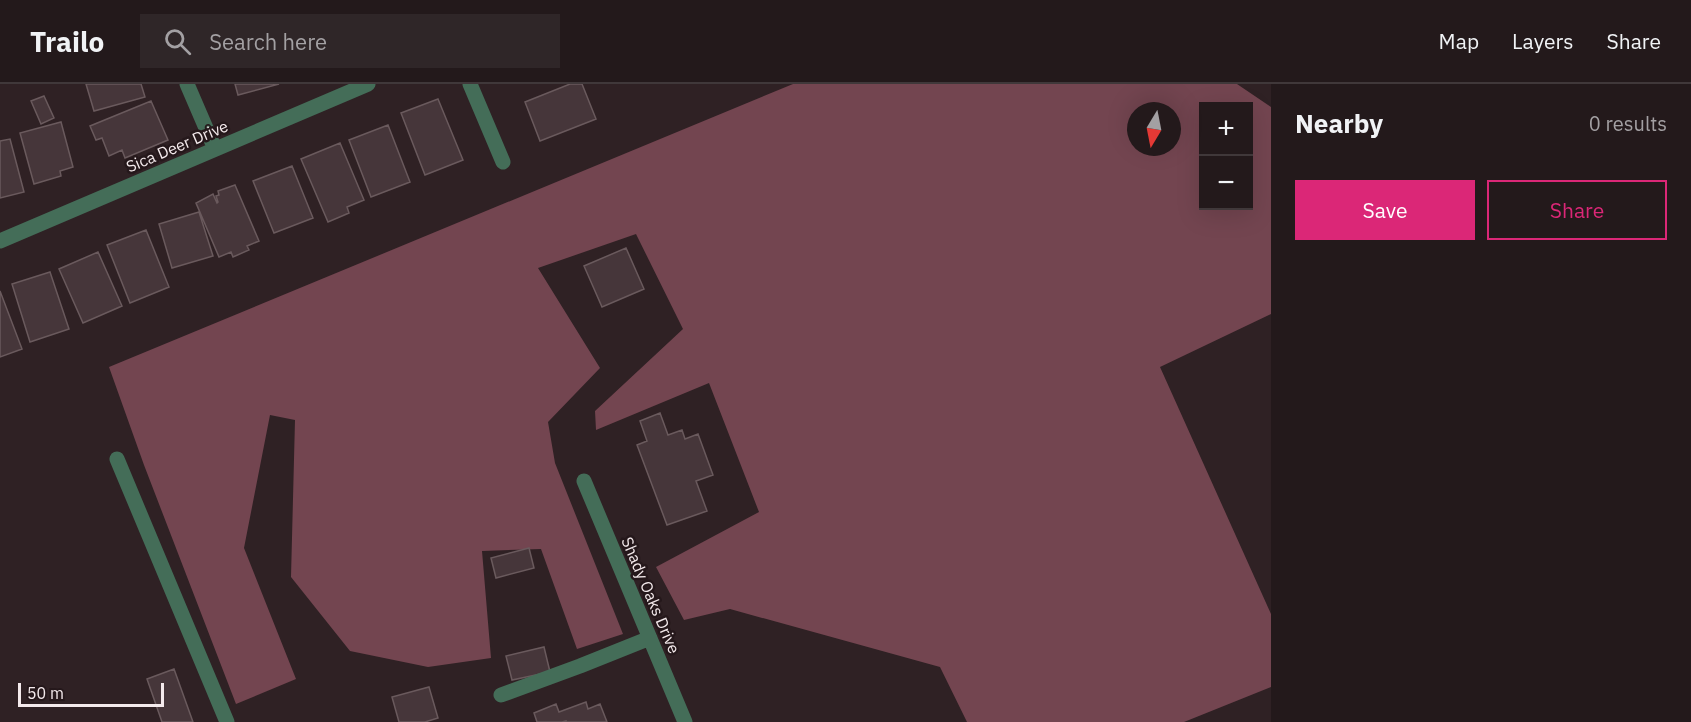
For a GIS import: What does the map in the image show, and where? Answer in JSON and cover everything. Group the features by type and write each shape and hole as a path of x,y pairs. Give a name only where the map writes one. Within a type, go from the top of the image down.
{"street":[{"path":"187,84 215,149"},
{"name":"Sica Deer Drive","path":"0,241 368,84"},
{"path":"470,84 503,162"},
{"path":"117,459 227,722"},
{"name":"Shady Oaks Drive","path":"584,481 685,722"},
{"path":"501,695 650,638"}],"shaded area":[{"path":"793,84 1237,84 1271,107 1271,314 1160,367 1271,614 1271,687 1184,722 967,722 940,667 730,609 684,620 656,567 759,512 709,383 596,430 595,411 683,329 636,234 538,268 600,368 548,422 555,463 623,634 577,649 541,549 482,551 491,658 428,667 350,651 291,577 295,420 270,415 244,548 296,679 236,704 144,465 109,367"}],"building":[{"path":"86,84 141,84 145,97 94,111"},
{"path":"235,84 279,84 238,95"},
{"path":"570,84 582,84 596,119 540,141 525,102"},
{"path":"44,96 54,118 41,124 31,101"},
{"path":"438,99 463,160 425,175 401,113"},
{"path":"151,101 168,140 125,158 122,150 109,156 102,138 96,140 90,126"},
{"path":"61,122 73,167 60,171 61,176 34,184 20,133"},
{"path":"388,125 410,182 371,197 349,140"},
{"path":"10,139 24,192 0,198 0,141"},
{"path":"340,143 364,200 347,207 349,213 328,222 301,159"},
{"path":"292,166 313,218 274,233 253,181"},
{"path":"235,185 259,241 247,246 249,250 233,257 231,252 219,257 196,203 213,194 217,203 218,191"},
{"path":"199,212 213,256 172,268 159,224"},
{"path":"146,230 169,287 130,303 107,245"},
{"path":"626,248 644,289 602,307 584,266"},
{"path":"98,252 122,306 83,323 59,269"},
{"path":"50,272 69,329 30,342 12,284"},
{"path":"0,291 22,349 0,357"},
{"path":"660,413 668,435 682,430 685,439 698,434 713,475 696,481 707,511 667,525 637,445 647,441 640,421"},
{"path":"529,548 534,568 496,578 491,558"},
{"path":"544,647 550,672 512,680 506,656"},
{"path":"174,669 193,722 162,722 147,679"},
{"path":"429,687 438,718 425,722 399,722 392,697"},
{"path":"586,702 588,709 600,704 607,722 537,722 534,713 556,704 559,712"}]}
